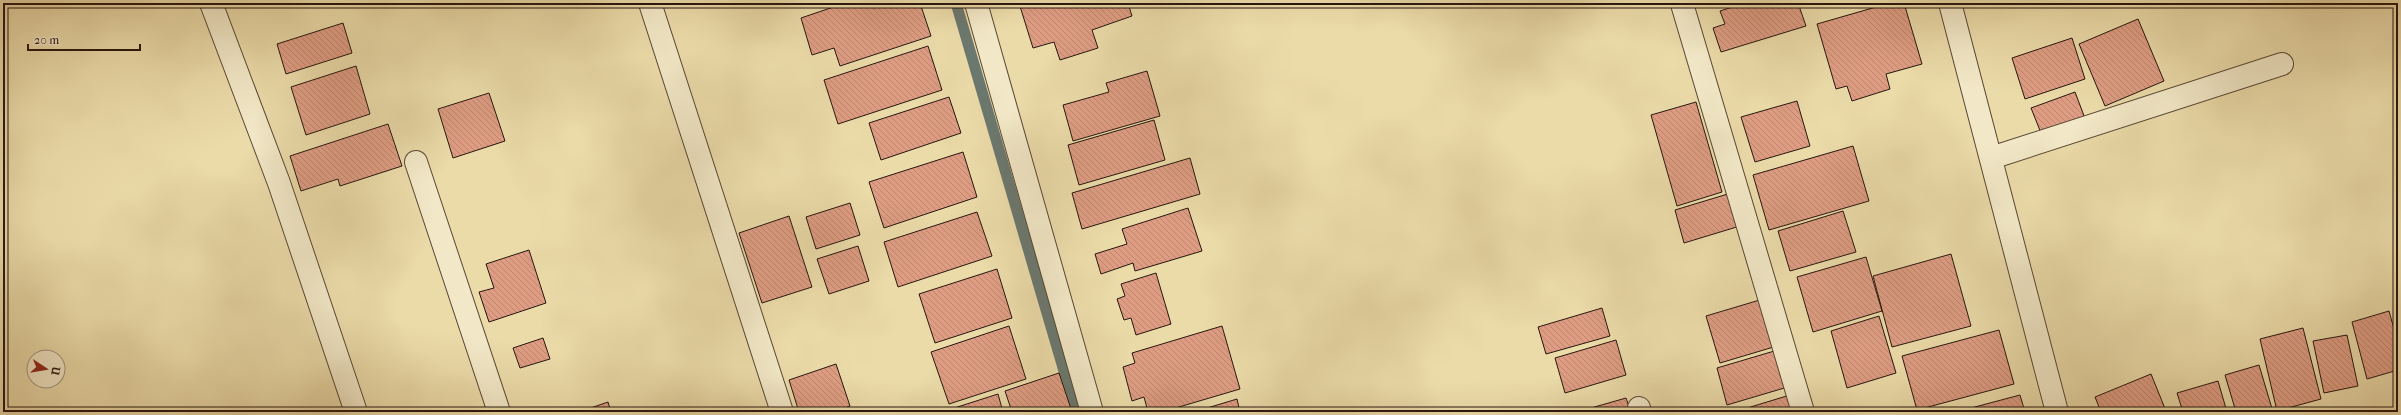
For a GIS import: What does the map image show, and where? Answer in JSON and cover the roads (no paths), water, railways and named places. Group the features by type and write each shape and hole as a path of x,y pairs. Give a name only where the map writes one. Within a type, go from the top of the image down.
{"street":[{"path":"211,3 279,183 356,412"},
{"path":"650,3 782,412"},
{"path":"976,3 1092,412"},
{"path":"1950,3 2057,412"},
{"path":"1682,4 1803,412"},
{"path":"1991,158 2282,64"},
{"path":"416,162 499,412"}],"waterway":[{"path":"956,3 1076,412"}]}
